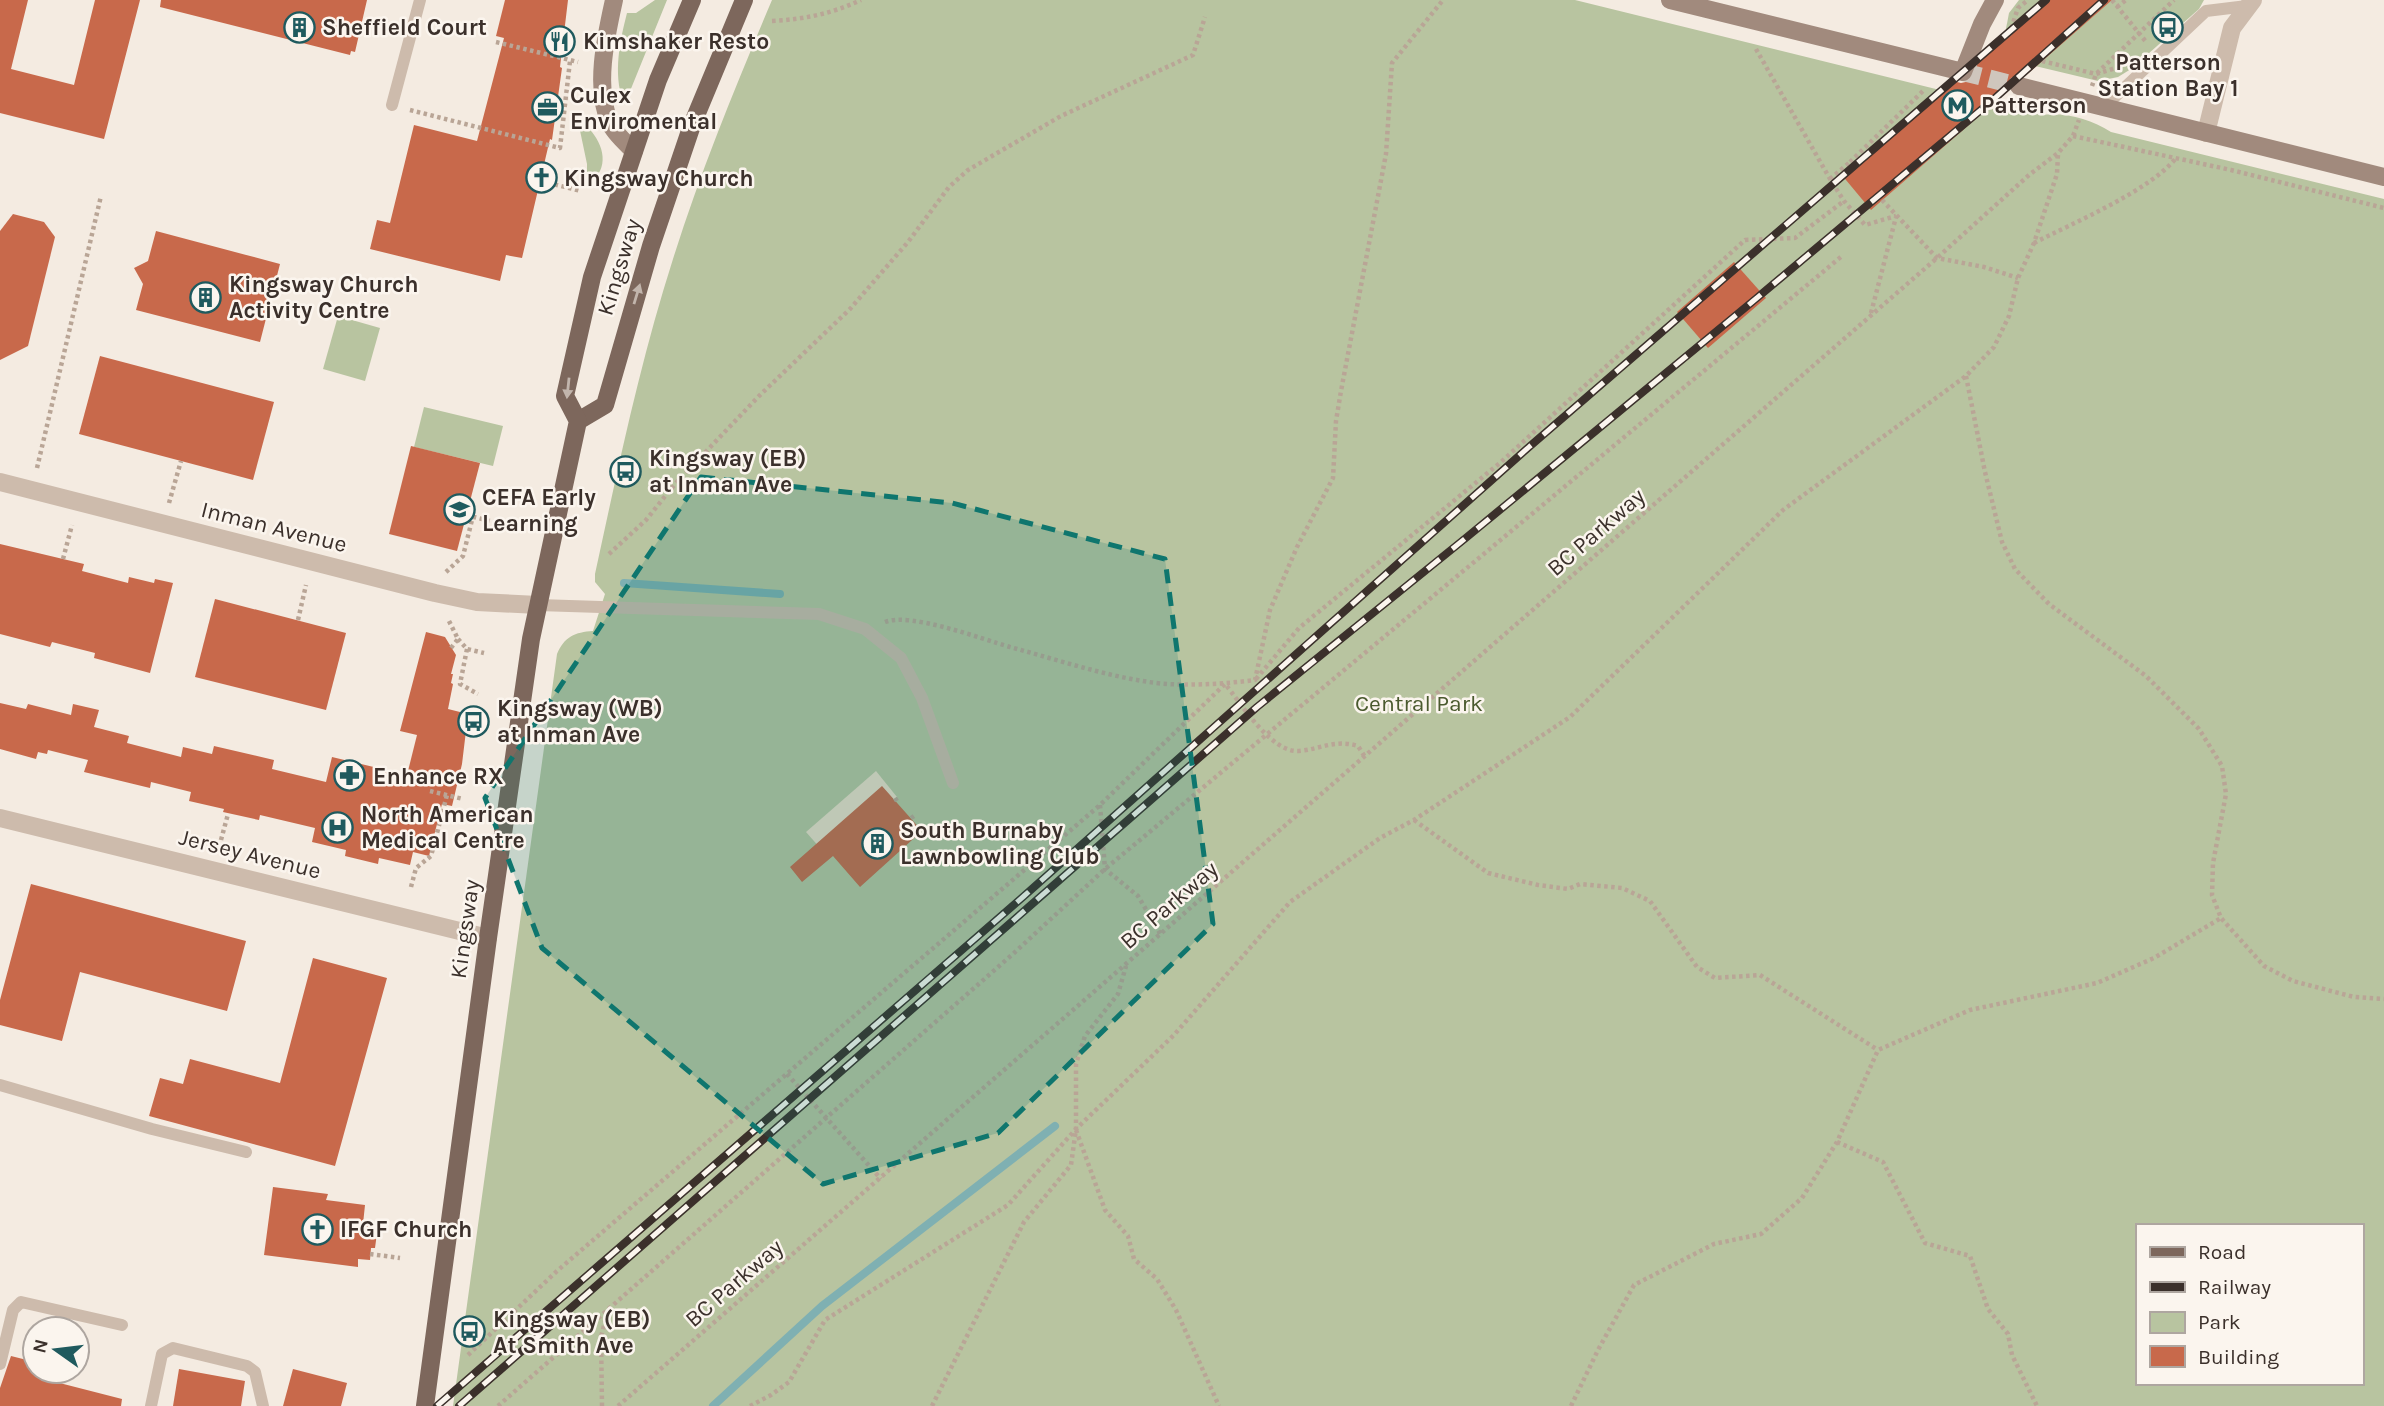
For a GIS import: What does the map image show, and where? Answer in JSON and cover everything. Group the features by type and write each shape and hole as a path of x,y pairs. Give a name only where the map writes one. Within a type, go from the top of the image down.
{"main road":[{"name":"Kingsway","path":"423,1404 538,605 578,421 565,396 593,277 658,80 692,0"},
{"name":"Kingsway","path":"578,421 605,405 651,246 688,137 744,0"}],"street":[{"path":"614,0 601,85 610,125 634,152"},
{"path":"1670,0 1963,72 1982,24 1995,0"},
{"path":"2206,133 2232,28 2250,3"},
{"path":"2019,86 2384,177"},
{"name":"Inman Avenue","path":"0,482 428,592 477,602 538,605"},
{"name":"Jersey Avenue","path":"0,818 488,938"}],"lane":[{"path":"392,105 420,0"},
{"path":"2103,108 2206,11 2250,3"},
{"path":"538,605 818,614 865,629 901,658 922,698 953,783"},
{"path":"0,1085 152,1129 246,1152"},
{"path":"0,1364 13,1310 21,1302 122,1325"},
{"path":"151,1406 162,1354 173,1348 247,1366 255,1371 263,1406"}],"path":[{"path":"772,21 812,18 861,0"},
{"path":"1255,680 1270,610 1297,547 1333,478 1336,421 1386,154 1392,63 1443,0"},
{"path":"2010,35 2018,8 2028,0"},
{"path":"2112,0 2137,33 2149,44"},
{"path":"2118,7 2126,0"},
{"path":"2042,61 2096,74 2174,0"},
{"path":"609,554 646,520 675,484 759,396 850,309 908,242 949,187 968,170 1060,116 1193,55 1205,17"},
{"path":"496,42 578,62"},
{"path":"1756,49 1844,201 1865,225 1896,216"},
{"path":"392,105 560,148 570,61"},
{"path":"1829,179 1851,163 1924,90"},
{"name":"BC Parkway","path":"618,1406 1126,966 2029,175 2058,153 2073,136 2080,118"},
{"path":"2073,136 2384,208"},
{"path":"750,1406 789,1382 825,1320 1008,1205 1076,1129 1174,1035 1290,902 1380,838 1414,820 1570,717 1783,510 1966,376 1994,347 2009,316 2018,278 2034,243 2057,174 2058,153"},
{"path":"2034,243 2124,196 2166,170 2176,158"},
{"path":"541,181 581,191"},
{"path":"37,468 101,196"},
{"path":"1882,200 1937,258 1984,267 2018,278"},
{"path":"865,629 892,619 903,620 961,632 1093,670 1151,683 1225,684 1255,680 1300,628 1501,461 1745,240 1795,238 1844,201"},
{"path":"1871,315 1896,216"},
{"path":"498,1406 1105,869 1842,256"},
{"path":"1966,376 2002,542 2014,569 2049,604 2146,676 2199,729 2222,765 2226,794 2213,863 2212,895 2221,918 2264,966 2293,981 2354,997 2384,999"},
{"path":"169,503 181,461"},
{"path":"467,514 502,524"},
{"path":"446,572 463,556 473,516"},
{"path":"63,559 72,525"},
{"path":"298,620 306,585"},
{"path":"449,621 458,639 467,649 484,653"},
{"path":"451,648 458,639"},
{"path":"467,649 460,684 478,694"},
{"path":"1225,684 1266,736 1281,746 1297,752 1326,744 1352,744 1358,746 1365,757"},
{"path":"468,1355 557,1271 1100,805 1225,684"},
{"path":"430,791 463,799"},
{"path":"411,887 416,868 431,856 447,795"},
{"path":"1100,805 1105,869 1138,896 1161,935"},
{"path":"221,840 228,814"},
{"path":"1414,820 1488,873 1568,889 1580,884 1622,888 1650,901 1697,967 1715,978 1760,975 1878,1050"},
{"path":"1571,1406 1634,1285 1714,1244 1761,1234 1802,1198 1837,1142 1878,1050 1970,1010 2097,983 2154,958 2221,918"},
{"name":"BC Parkway","path":"1076,1129 1076,1064 1085,1036 1118,994 1126,966"},
{"path":"787,1074 881,1179"},
{"path":"932,1406 1024,1222 1071,1165 1076,1129"},
{"path":"1076,1129 1105,1210 1128,1236 1133,1259 1157,1279 1176,1310 1219,1406"},
{"path":"1837,1142 1882,1162 1925,1243 1969,1256 1988,1309 2008,1334 2012,1355 2037,1406"},
{"path":"370,1254 400,1258"},
{"path":"602,1406 601,1337 609,1308"}],"highlighted area":[{"path":"701,477 952,503 1165,559 1213,924 998,1133 823,1184 542,948 485,798"}],"green space":[{"path":"655,0 667,0 626,101 623,101 618,68 627,13 636,13"},
{"name":"Central Park","path":"772,0 1575,0 2041,115 2078,118 2111,132 2384,199 2384,1406 453,1406 557,654 571,636 593,631 605,594 595,582 595,574 630,415 673,259 720,128"},
{"path":"2019,0 2204,0 2199,9 2131,69 2118,77 2098,81 2023,63 2005,34 2009,13"},
{"path":"578,121 594,135 603,157 600,171 587,183 587,164"},
{"path":"338,316 380,328 365,381 323,369"},
{"path":"424,407 503,426 493,466 414,447"}],"shaded area":[{"path":"876,771 897,797 828,857 806,832"}],"building":[{"path":"0,0 28,0 11,69 74,85 95,0 140,0 104,139 0,113"},
{"name":"Sheffield Court","path":"161,0 367,0 355,52 351,51 350,55 160,7"},
{"path":"505,0 568,0 552,140 550,139 522,258 506,255 500,281 370,249 377,220 390,223 414,125 477,141 504,38 496,36"},
{"path":"2041,0 2112,0 2025,76 2017,75 2011,78 2009,90 1871,210 1841,174 1949,80 1961,83 1970,81 1984,49"},
{"path":"13,214 44,222 55,237 28,346 0,360 0,231"},
{"name":"Kingsway Church Activity Centre","path":"156,231 280,264 260,342 136,310 143,284 134,268 148,261"},
{"path":"1734,262 1766,298 1708,348 1677,312"},
{"path":"100,356 274,402 253,480 79,434"},
{"path":"411,446 480,463 457,551 389,534"},
{"path":"0,544 84,564 82,571 128,583 129,577 154,583 155,579 173,583 150,673 94,658 95,653 52,642 50,647 0,634"},
{"path":"215,599 346,633 326,710 195,677"},
{"path":"426,632 445,637 456,655 451,674 453,684 448,709 468,714 462,764 452,806 442,804 429,856 413,852 410,865 379,858 378,864 345,856 346,850 312,842 315,828 260,815 259,820 223,812 224,809 189,801 191,792 151,782 150,788 84,772 88,760 48,750 47,754 38,752 36,759 0,749 0,703 26,709 28,704 71,715 73,704 99,710 94,727 129,736 127,743 181,757 183,747 212,754 214,746 274,760 272,769 326,782 332,757 407,775 417,735 400,731"},
{"name":"South Burnaby Lawnbowling Club","path":"882,786 922,831 860,887 833,856 802,882 790,867"},
{"path":"31,884 246,941 227,1011 80,972 62,1041 0,1025 0,1000"},
{"path":"313,958 387,978 335,1166 149,1116 160,1078 183,1084 190,1059 280,1083"},
{"path":"273,1187 328,1194 326,1200 365,1205 363,1224 378,1226 375,1248 371,1248 370,1260 358,1259 358,1267 264,1255"},
{"path":"11,1356 21,1358 21,1385 67,1385 122,1399 121,1406 0,1406 0,1388"},
{"path":"179,1369 245,1381 241,1406 173,1406"},
{"path":"293,1369 347,1383 341,1406 283,1406"}],"waterway":[{"path":"624,583 780,594"},
{"path":"713,1406 822,1306 1055,1126"}],"tunnel":[{"path":"1963,72 2019,86"}],"railway":[{"path":"437,1406 1024,896 1529,447 2046,0"},
{"path":"459,1406 1257,707 1752,302 1994,99 2104,0"}],"place":[{"name":"Sheffield Court","path":"299,27"},
{"name":"Patterson Station Bay 1","path":"2168,28"},
{"name":"Kimshaker Resto","path":"560,41"},
{"name":"Patterson","path":"1958,105"},
{"name":"Culex Enviromental","path":"547,108"},
{"name":"Kingsway Church","path":"541,178"},
{"name":"Kingsway Church Activity Centre","path":"206,297"},
{"name":"Kingsway (EB) at Inman Ave","path":"626,471"},
{"name":"CEFA Early Learning","path":"459,510"},
{"name":"Kingsway (WB) at Inman Ave","path":"474,721"},
{"name":"Enhance RX","path":"350,776"},
{"name":"North American Medical Centre","path":"338,827"},
{"name":"South Burnaby Lawnbowling Club","path":"877,843"},
{"name":"IFGF Church","path":"317,1229"},
{"name":"Kingsway (EB) At Smith Ave","path":"470,1332"}]}
